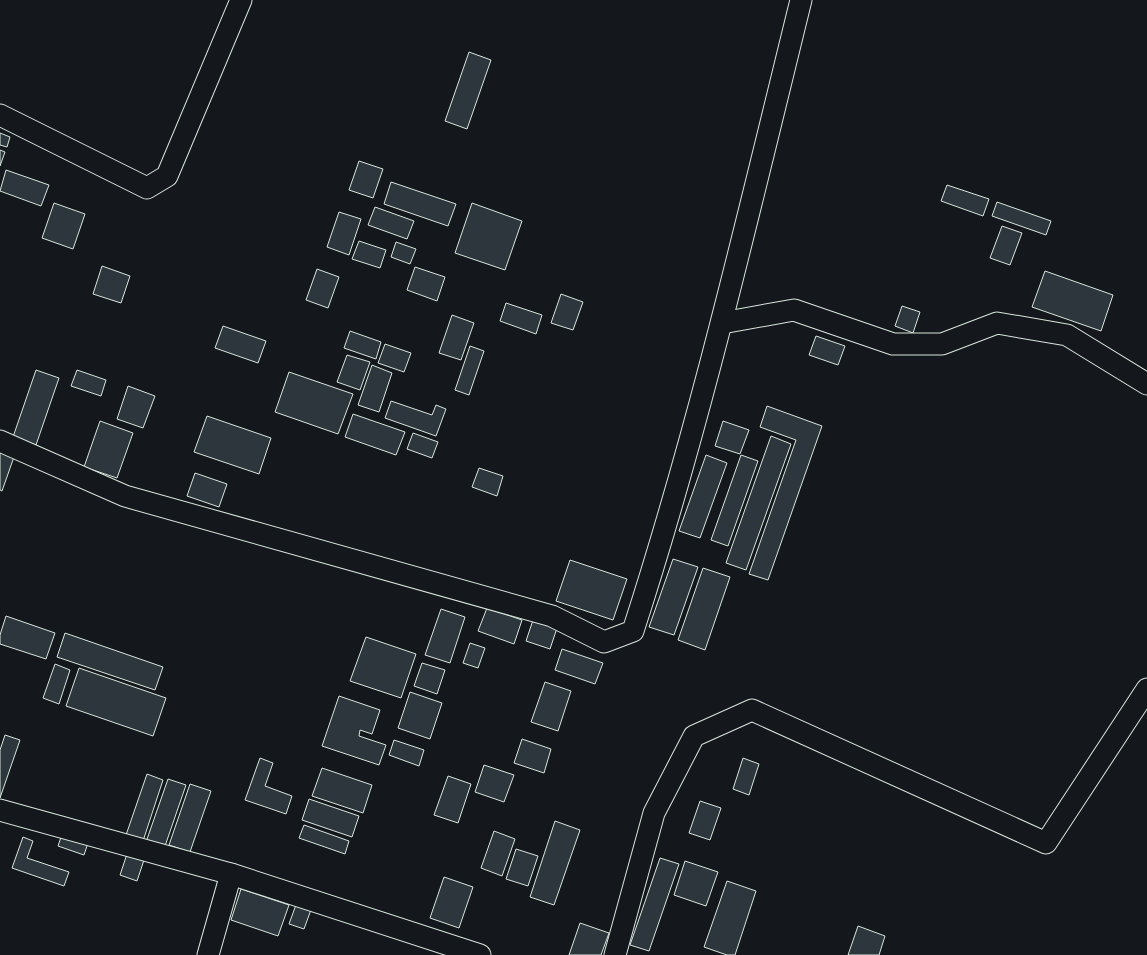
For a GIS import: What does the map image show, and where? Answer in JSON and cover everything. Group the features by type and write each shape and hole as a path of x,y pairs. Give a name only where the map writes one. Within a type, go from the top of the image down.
{"street":[{"path":"0,115 147,188 167,176 241,0"},
{"path":"0,441 125,496 552,616 604,642 633,631 653,570 722,323 801,0"},
{"path":"722,323 794,310 892,344 942,344 997,323 1067,335 1147,384"},
{"path":"615,955 654,813 694,736 752,710 1046,844 1147,689"},
{"path":"1,813 232,874 480,955"},
{"path":"208,955 232,874"}],"building":[{"path":"469,52 491,60 467,129 445,121"},
{"path":"0,133 10,137 7,147 0,145"},
{"path":"0,150 5,152 0,166"},
{"path":"359,161 383,169 373,198 349,190"},
{"path":"6,170 49,185 41,206 0,191"},
{"path":"391,182 456,204 448,226 384,204"},
{"path":"947,185 989,199 983,216 941,201"},
{"path":"997,202 1051,221 1046,235 992,216"},
{"path":"54,203 85,214 73,249 42,238"},
{"path":"472,203 522,221 505,270 455,253"},
{"path":"375,207 414,221 407,239 368,225"},
{"path":"339,212 361,219 349,255 327,247"},
{"path":"1002,226 1022,233 1010,265 990,258"},
{"path":"359,241 386,250 380,268 352,259"},
{"path":"396,242 416,249 410,264 391,257"},
{"path":"102,266 130,276 121,303 93,294"},
{"path":"415,267 445,277 437,301 407,290"},
{"path":"317,269 339,277 328,308 306,300"},
{"path":"1045,271 1113,295 1101,331 1032,307"},
{"path":"561,294 583,302 573,330 551,323"},
{"path":"506,303 542,315 536,334 500,321"},
{"path":"902,306 920,312 913,333 895,326"},
{"path":"452,315 474,323 461,360 439,353"},
{"path":"223,326 266,341 258,363 215,348"},
{"path":"350,331 381,342 376,359 344,348"},
{"path":"816,336 845,346 838,365 809,355"},
{"path":"385,344 411,353 404,372 378,363"},
{"path":"470,346 484,351 469,395 455,390"},
{"path":"347,355 370,362 360,390 337,382"},
{"path":"372,365 392,373 379,412 358,405"},
{"path":"36,370 59,378 36,445 13,437"},
{"path":"77,370 106,380 101,396 71,386"},
{"path":"289,372 353,394 338,434 275,412"},
{"path":"128,386 155,396 143,428 117,419"},
{"path":"391,401 432,415 436,405 446,409 436,436 385,418"},
{"path":"767,406 822,426 768,580 749,574 796,440 760,427"},
{"path":"353,414 405,432 396,455 345,437"},
{"path":"207,416 271,438 259,474 194,452"},
{"path":"100,421 133,433 117,478 84,467"},
{"path":"723,421 749,430 740,454 715,446"},
{"path":"413,433 438,442 432,458 407,449"},
{"path":"771,436 791,444 746,570 726,563"},
{"path":"0,449 15,454 2,491 0,490"},
{"path":"706,455 727,463 700,538 679,531"},
{"path":"741,455 758,461 728,546 711,540"},
{"path":"479,468 503,476 497,496 472,487"},
{"path":"195,473 227,484 219,507 187,496"},
{"path":"673,559 698,567 674,635 649,627"},
{"path":"570,560 627,579 613,620 556,601"},
{"path":"703,568 730,577 705,650 678,640"},
{"path":"487,608 522,620 514,644 478,631"},
{"path":"441,609 465,617 450,663 425,655"},
{"path":"6,616 55,633 46,659 0,644 0,635"},
{"path":"533,620 557,628 550,649 526,641"},
{"path":"65,633 163,667 155,690 57,657"},
{"path":"366,637 416,654 401,698 350,681"},
{"path":"470,643 485,648 478,668 463,663"},
{"path":"562,649 603,663 595,684 555,670"},
{"path":"422,663 445,670 437,694 414,686"},
{"path":"55,664 70,670 59,704 43,698"},
{"path":"79,668 166,698 153,736 66,706"},
{"path":"545,682 571,691 558,731 531,722"},
{"path":"410,692 442,703 430,739 398,728"},
{"path":"339,696 380,710 372,734 360,730 359,736 386,745 379,765 322,746"},
{"path":"5,735 20,740 0,798 0,750"},
{"path":"522,739 551,749 544,773 514,763"},
{"path":"394,740 424,750 419,766 389,755"},
{"path":"260,758 273,763 265,786 292,796 286,814 245,800"},
{"path":"743,758 759,764 749,795 733,789"},
{"path":"484,765 514,775 504,802 475,792"},
{"path":"322,768 372,785 363,813 312,796"},
{"path":"147,774 163,780 142,844 125,838"},
{"path":"448,776 471,784 458,823 434,815"},
{"path":"168,779 186,785 164,849 146,842"},
{"path":"190,784 211,791 190,852 169,845"},
{"path":"309,799 359,816 352,837 302,820"},
{"path":"700,801 721,808 710,840 689,833"},
{"path":"555,821 580,830 554,905 530,897"},
{"path":"304,825 349,841 345,854 299,838"},
{"path":"63,831 89,840 84,855 58,846"},
{"path":"494,831 515,839 502,876 481,868"},
{"path":"23,837 33,841 27,858 69,872 64,886 12,868"},
{"path":"516,849 538,856 528,886 506,879"},
{"path":"128,851 145,857 137,881 120,875"},
{"path":"660,858 679,864 649,951 630,945"},
{"path":"685,861 718,872 706,906 674,895"},
{"path":"444,877 473,887 459,928 430,918"},
{"path":"727,881 756,891 735,955 727,955 704,947"},
{"path":"241,889 289,905 278,936 231,920"},
{"path":"297,902 312,907 304,929 289,924"},
{"path":"580,923 609,933 601,955 569,955"},
{"path":"858,926 885,936 879,955 848,955"}]}
